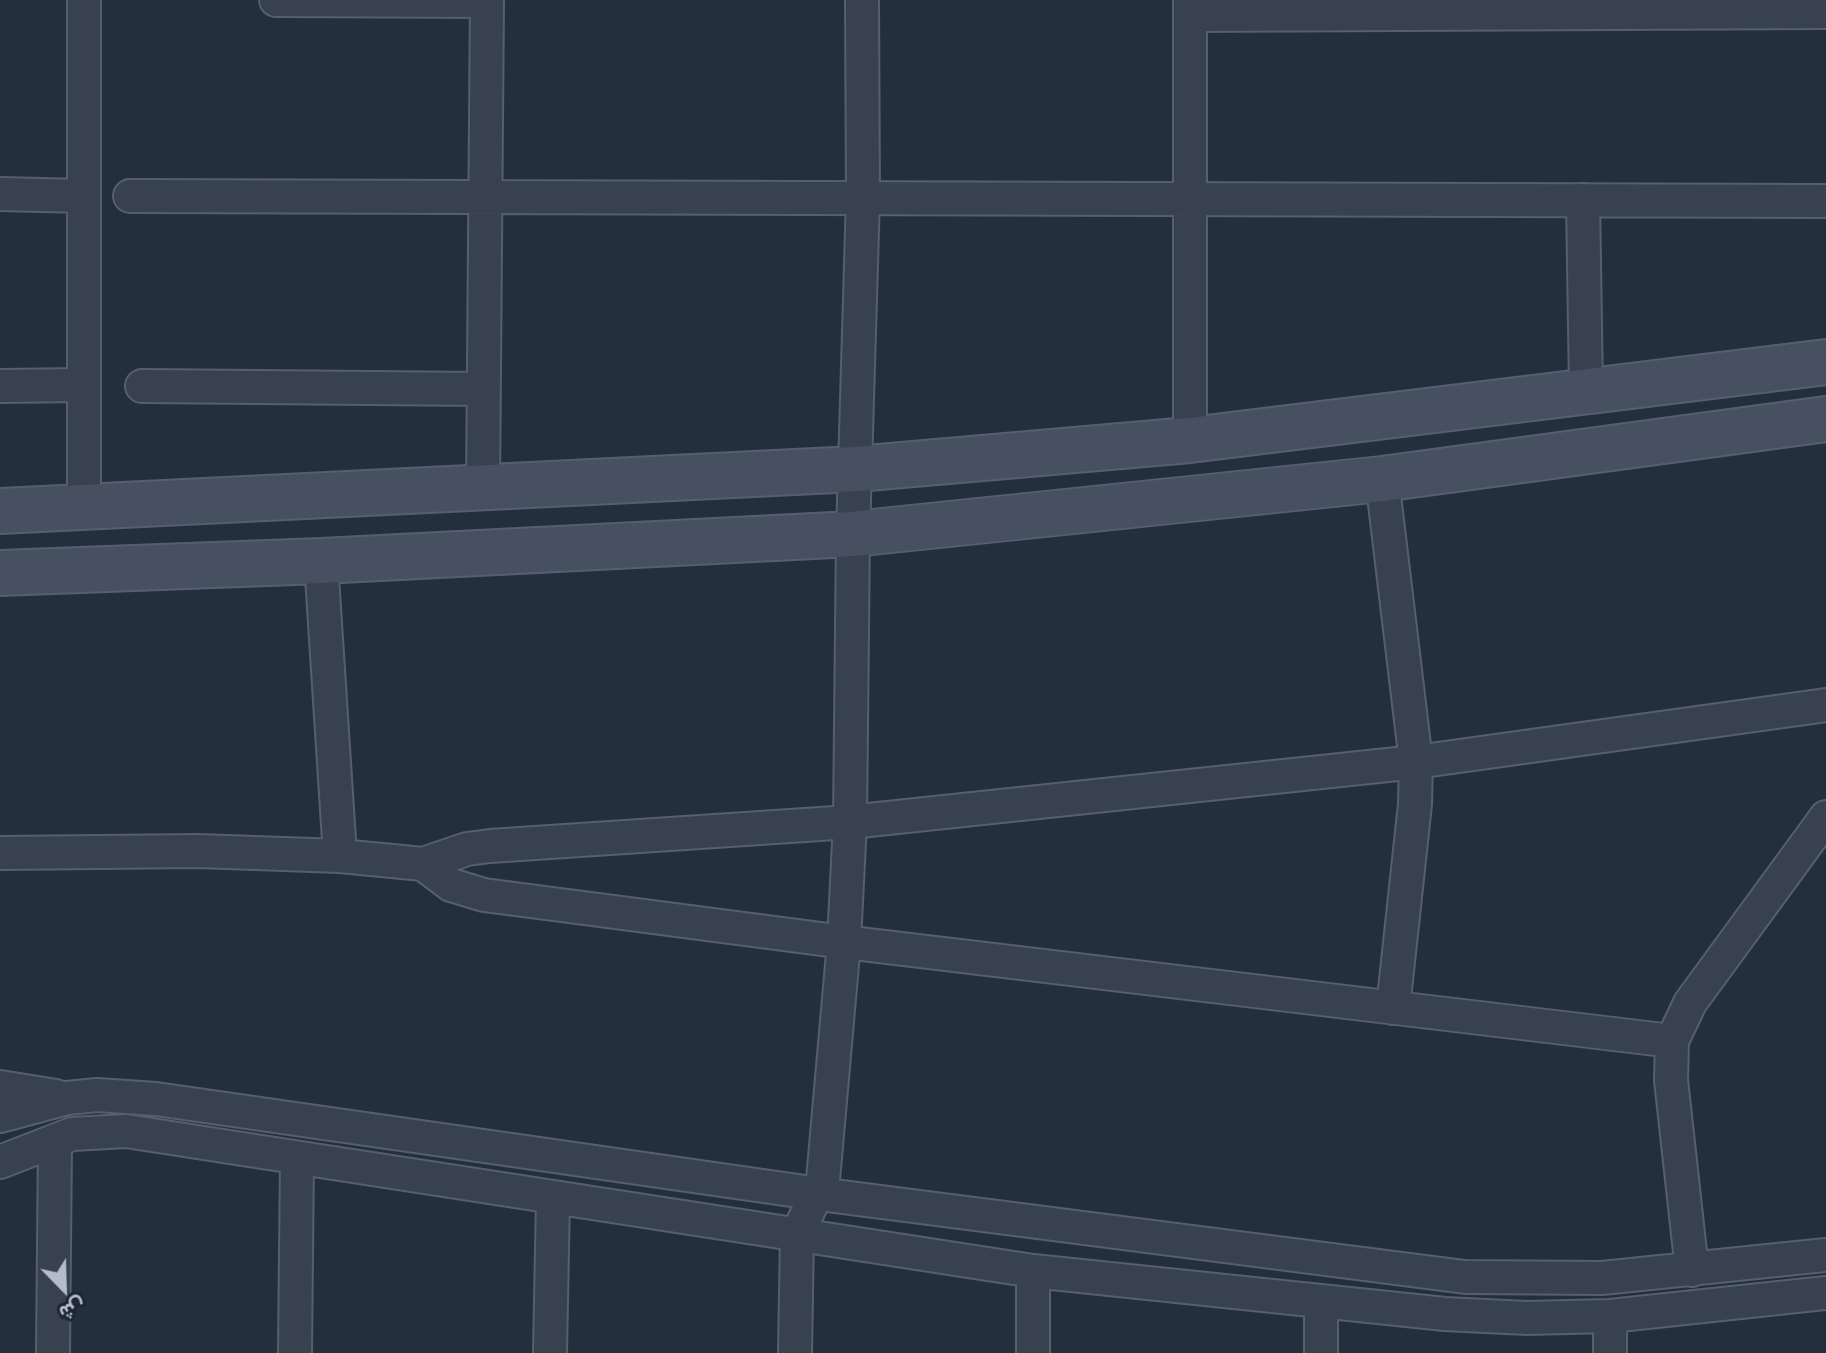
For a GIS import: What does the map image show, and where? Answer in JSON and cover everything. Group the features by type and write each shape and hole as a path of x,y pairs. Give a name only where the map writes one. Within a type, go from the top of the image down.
{"street":[{"path":"84,0 84,507"},
{"path":"276,0 487,0 488,197 483,489"},
{"path":"795,1353 797,1235 805,1213 819,1194 844,942 850,822 853,534 863,197 862,0"},
{"path":"1190,440 1190,8 1587,7 1826,12"},
{"path":"0,194 83,196"},
{"path":"130,196 1826,201"},
{"path":"1583,200 1586,389"},
{"path":"0,511 856,469 1190,440 1586,389 1826,362"},
{"path":"0,386 83,385"},
{"path":"142,386 483,389"},
{"path":"0,573 321,561 853,534 1382,479 1826,419"},
{"path":"1382,479 1416,762 1415,804 1393,1008"},
{"path":"321,561 340,856"},
{"path":"0,853 198,851 340,856 423,864 467,849 490,846 850,822 1416,762 1826,705"},
{"path":"1692,1270 1671,1080 1672,1041 1690,1003 1826,817"},
{"path":"423,864 451,885 484,895 844,942 1672,1041"},
{"path":"0,1087 67,1098"},
{"path":"0,1116 67,1098 97,1095 156,1099 819,1194 1465,1277 1556,1280 1692,1270 1826,1255"},
{"path":"0,1162 90,1131 117,1130 1033,1271 1486,1317 1610,1316 1826,1293"},
{"path":"53,1353 55,1141"},
{"path":"295,1353 297,1158"},
{"path":"550,1353 553,1197"},
{"path":"1033,1271 1033,1353"},
{"path":"1321,1301 1321,1353"},
{"path":"1610,1316 1610,1353"}]}
